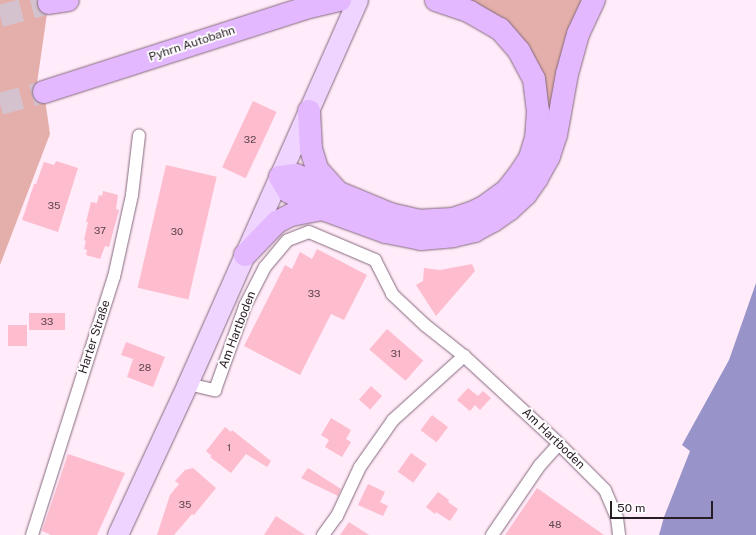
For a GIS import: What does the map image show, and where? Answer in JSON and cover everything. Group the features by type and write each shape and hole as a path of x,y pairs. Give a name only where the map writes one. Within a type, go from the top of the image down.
{"highway":[{"name":"Pyhrn Autobahn","path":"44,92 305,8 339,0 355,0"},
{"path":"436,0 470,12 500,29 519,51 534,78 538,111 536,138 530,158 521,172 506,191 484,207 453,219 420,221 390,214 341,195 296,175 280,177 289,192 322,209 386,232 421,239 453,236 474,231 509,210 526,194 549,156 556,135 567,74 578,34 594,0"},
{"path":"309,111 311,149 317,169 324,179 341,195"},
{"path":"245,255 277,222 291,215 322,209"}],"main road":[{"name":"Am Hartboden","path":"118,535 188,384 358,0"}],"street":[{"name":"Harter Straße","path":"32,535 114,277 132,195 139,135"},
{"name":"Am Hartboden","path":"188,384 215,390 245,306 265,267 288,240 309,232 375,260 392,294 425,325 464,356 559,444 605,490 617,518 619,535"},
{"path":"323,535 337,516 360,467 393,420 464,356"},
{"path":"492,535 540,464 559,444"}],"shaded area":[{"path":"0,0 49,0 37,83 44,92 50,134 0,265"},
{"path":"458,0 583,0 567,41 549,129 541,157 534,172 516,196 491,217 480,222 450,230 430,231 412,230 376,221 297,189 296,184 391,221 425,228 445,227 482,216 495,209 522,182 536,158 545,129 545,97 541,79 533,61 517,36 503,23 482,10"},
{"path":"756,283 756,535 659,535 664,517 690,451 682,445 729,360"}],"building":[{"path":"253,101 277,112 246,178 222,167"},
{"path":"56,161 78,168 58,232 22,220 34,184 36,184 44,162 54,165"},
{"path":"166,165 217,177 188,299 138,288"},
{"path":"103,191 118,195 116,209 119,210 109,247 105,246 100,259 86,255 87,250 84,249 86,241 84,240 88,222 86,222 91,202 97,203 99,195 102,196"},
{"path":"317,249 367,275 344,320 331,314 300,375 244,346 285,265 292,269 300,252 312,259"},
{"path":"472,264 475,271 436,316 416,285 423,281 424,268 440,270"},
{"path":"29,313 65,313 65,330 29,330"},
{"path":"8,325 27,325 27,346 8,346"},
{"path":"387,329 423,360 406,381 369,349"},
{"path":"126,342 165,357 153,387 127,377 133,359 121,355"},
{"path":"371,386 382,396 370,409 359,399"},
{"path":"468,388 478,396 483,391 491,398 480,410 475,405 470,411 457,400"},
{"path":"432,415 448,427 437,442 421,430"},
{"path":"331,418 351,430 346,439 351,442 342,457 325,447 329,440 321,435"},
{"path":"225,427 231,432 232,430 271,461 267,467 246,454 231,473 210,457 212,456 206,451"},
{"path":"411,453 427,464 413,483 398,472"},
{"path":"68,454 125,473 97,535 51,535 42,531"},
{"path":"193,468 216,488 194,515 192,514 174,535 157,535 170,495 179,484 175,481 185,470"},
{"path":"308,468 341,489 338,496 301,478"},
{"path":"368,484 385,492 380,502 388,506 383,516 358,505"},
{"path":"537,488 604,535 505,535"},
{"path":"438,492 458,509 450,521 436,512 435,514 426,507"},
{"path":"276,516 305,535 264,535"},
{"path":"349,522 369,535 340,535"}],"tunnel":[{"path":"0,16 49,3"},
{"path":"0,104 44,92"}]}
